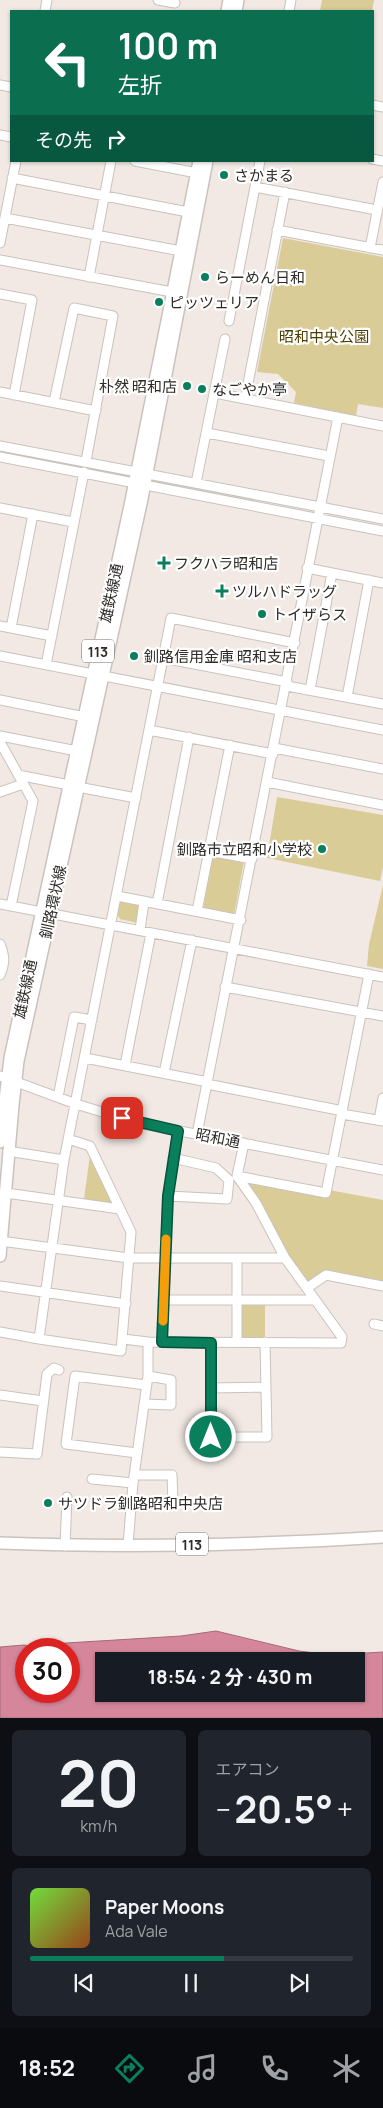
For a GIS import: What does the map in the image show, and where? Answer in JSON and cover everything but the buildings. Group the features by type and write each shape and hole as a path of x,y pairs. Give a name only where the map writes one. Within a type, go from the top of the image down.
{"main road":[{"name":"雄鉄線通","path":"0,1142 8,1079 98,676 207,162"},
{"name":"雄鉄線通","path":"141,477 172,292 198,167"},
{"name":"雄鉄線通","path":"74,786 77,751 98,676"},
{"name":"113","path":"0,1256 8,1151 8,1079"},
{"name":"113","path":"0,1543 65,1546 296,1543 383,1537"}],"street":[{"path":"158,0 174,5"},
{"path":"0,243 16,162"},
{"path":"89,277 111,162"},
{"path":"145,162 198,167"},
{"path":"229,321 260,162"},
{"path":"12,178 188,212"},
{"path":"370,248 383,182"},
{"path":"255,186 377,210"},
{"path":"245,399 285,192"},
{"path":"5,218 181,251"},
{"path":"277,230 383,250"},
{"path":"0,260 172,292"},
{"path":"0,294 32,300 14,395"},
{"path":"54,402 74,308 113,316 86,461"},
{"path":"196,483 224,339"},
{"path":"0,392 96,411"},
{"path":"215,393 383,426"},
{"path":"197,1134 225,987 241,920 295,643 307,568 338,417"},
{"path":"207,433 330,456"},
{"path":"0,446 86,461 141,477 383,531"},
{"path":"0,457 84,472 196,483 383,519"},
{"path":"46,665 84,472"},
{"path":"0,508 73,522"},
{"path":"10,628 33,514"},
{"path":"307,568 383,583"},
{"path":"310,690 332,573"},
{"path":"347,697 370,580"},
{"path":"39,1338 64,1160 171,618 295,643"},
{"path":"0,626 52,636"},
{"path":"0,656 383,730"},
{"path":"163,658 383,704"},
{"path":"0,700 85,717"},
{"path":"149,730 383,769"},
{"path":"0,736 77,751"},
{"path":"157,904 189,738"},
{"path":"0,742 33,801 11,906"},
{"path":"197,912 230,745"},
{"path":"18,775 136,798"},
{"path":"267,782 383,805"},
{"path":"0,792 23,784"},
{"path":"209,851 252,859"},
{"path":"117,896 241,920"},
{"path":"140,930 144,902"},
{"path":"0,904 383,977"},
{"path":"125,1065 151,933"},
{"path":"164,1073 192,940"},
{"path":"0,944 4,954 4,965 0,975"},
{"path":"237,1176 326,1193 369,974"},
{"path":"225,987 383,1016"},
{"path":"58,1097 74,1017 92,1020"},
{"path":"85,1058 164,1073 381,1121 383,1098"},
{"name":"昭和通","path":"8,1079 76,1104 138,1123 383,1170"},
{"path":"162,1342 168,1196 178,1131"},
{"path":"0,1332 121,1351 131,1232 90,1146 68,1139"},
{"path":"122,1340 211,1343 237,1341 341,1343 342,1337 285,1258 256,1203 237,1176 244,1143"},
{"path":"8,1151 64,1160"},
{"path":"168,1196 227,1200 229,1180 216,1168 173,1158"},
{"path":"6,1193 120,1209"},
{"path":"0,1241 129,1258 285,1258"},
{"path":"237,1258 237,1341"},
{"path":"307,1288 326,1275 383,1286"},
{"path":"0,1286 126,1304"},
{"path":"163,1300 315,1300"},
{"path":"128,1545 131,1504 147,1380 148,1342"},
{"path":"211,1343 211,1437 267,1437 266,1342"},
{"path":"0,1452 37,1454 47,1374 54,1368 59,1370"},
{"path":"137,1453 66,1444 75,1376 171,1380 170,1405 144,1404"},
{"path":"211,1388 266,1387"},
{"path":"0,1395 43,1400"},
{"path":"92,1479 134,1479 172,1475 173,1503 131,1504"},
{"path":"65,1546 67,1497"}],"green space":[{"path":"322,0 374,0 372,10 320,10"},
{"name":"昭和中央公園","path":"283,238 383,257 383,408 358,404 356,416 294,403 296,392 278,374 257,372"},
{"path":"277,797 383,815 383,867 380,881 267,858"},
{"path":"213,855 244,861 234,915 203,909"},
{"path":"383,885 383,969 367,966 369,944"},
{"path":"120,900 141,905 138,923 120,919 117,914"},
{"path":"90,1155 112,1201 109,1205 84,1199"},
{"path":"248,1180 329,1190 383,1200 383,1283 326,1272 308,1284 288,1257 246,1185"},
{"path":"241,1304 265,1305 265,1338 240,1337"}],"shaded area":[{"path":"216,1631 307,1652 95,1652 95,1702 365,1702 365,1653 383,1652 383,1718 0,1718 0,1647 15,1646 15,1703 80,1703 80,1642 181,1636"}],"slow traffic":[{"path":"163,1321 166,1239"}],"place":[{"name":"さかまる","path":"224,175"},
{"name":"らーめん日和","path":"205,277"},
{"name":"ピッツェリア","path":"159,302"},
{"name":"朴然 昭和店","path":"187,386"},
{"name":"なごやか亭","path":"202,389"},
{"name":"フクハラ昭和店","path":"164,563"},
{"name":"ツルハドラッグ","path":"222,591"},
{"name":"トイザらス","path":"262,614"},
{"name":"釧路信用金庫 昭和支店","path":"134,656"},
{"name":"釧路市立昭和小学校","path":"322,849"},
{"name":"サツドラ釧路昭和中央店","path":"48,1503"}],"route":[{"path":"122,1118 178,1131 169,1181 162,1342 211,1343 211,1437"}]}
